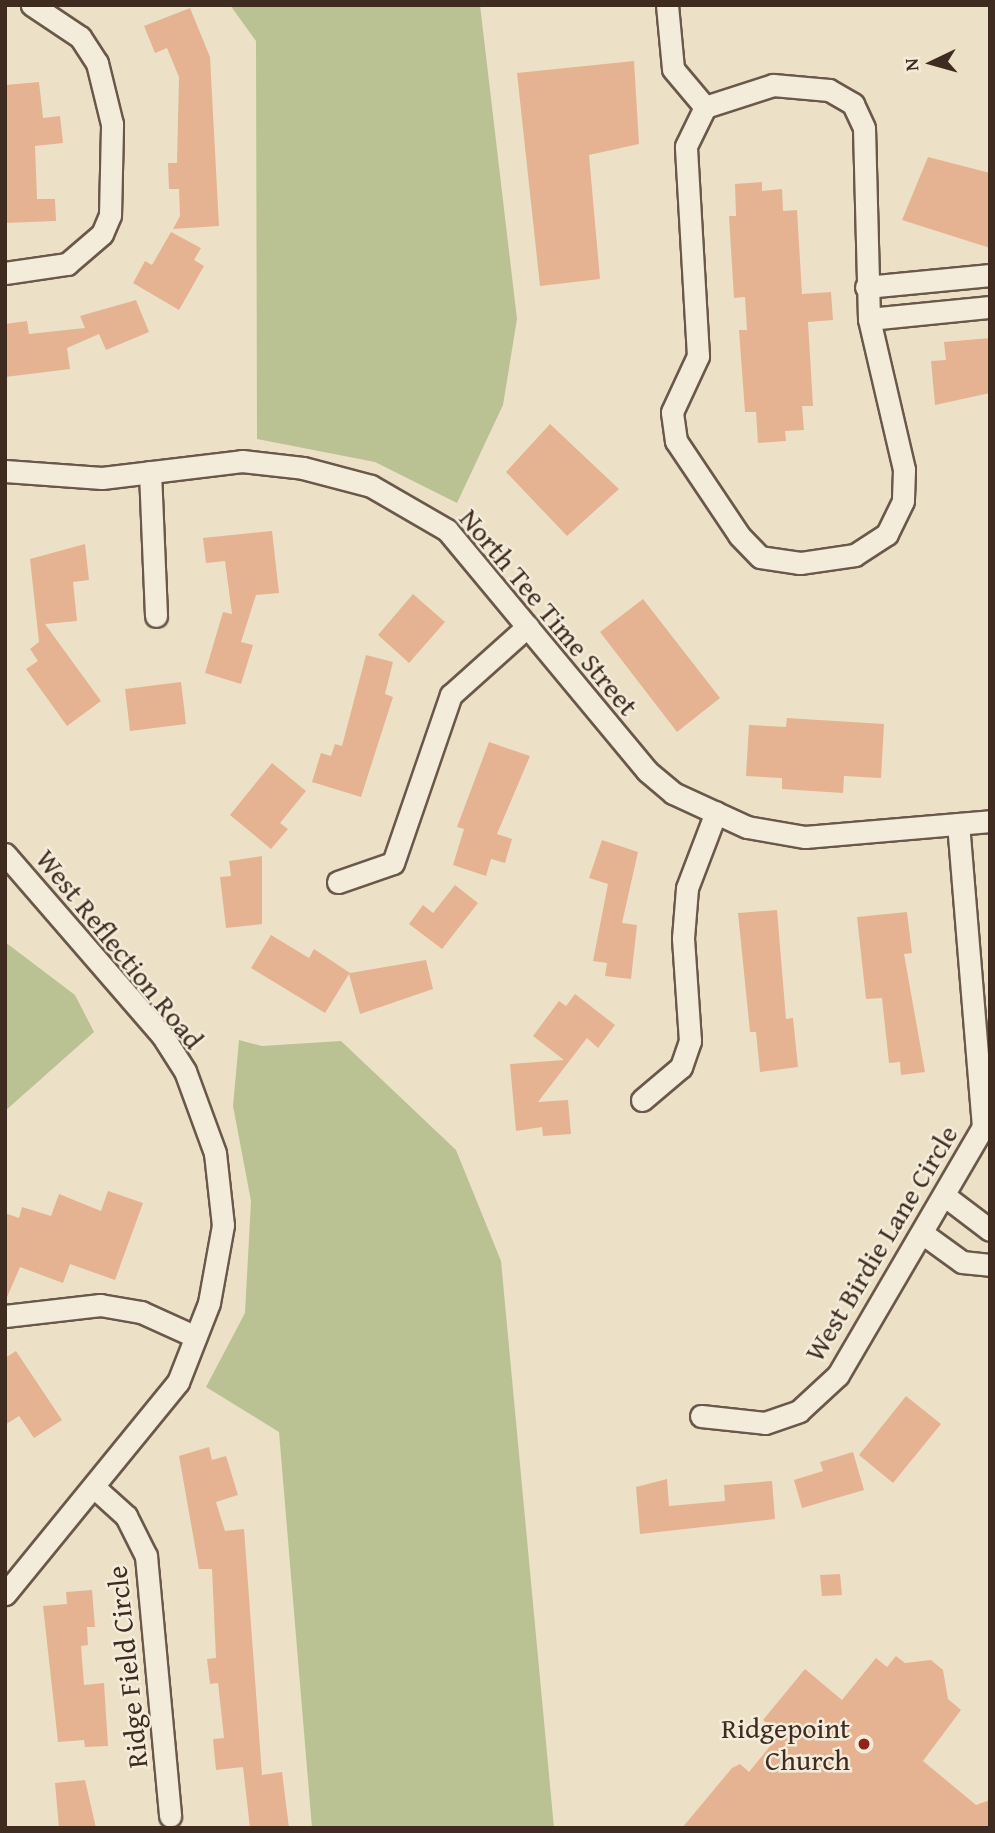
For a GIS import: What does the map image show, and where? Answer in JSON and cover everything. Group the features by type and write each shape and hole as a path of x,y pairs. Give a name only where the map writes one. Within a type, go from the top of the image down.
{"street":[{"path":"5,273 67,264 102,234 110,215 112,124 97,63 80,37 33,5"},
{"path":"667,5 673,69 705,107"},
{"path":"773,85 828,90 853,104 864,128 866,287 869,319 904,470 902,504 887,534 855,555 800,563 760,557 695,475 676,441 672,412 698,356 686,146 705,107 773,85"},
{"path":"866,287 990,275"},
{"path":"869,319 990,307"},
{"name":"North Tee Time Street","path":"5,471 67,478 150,472 203,463 268,462 371,486 447,530 647,771 673,793 747,827 805,837 990,821"},
{"path":"150,472 156,616"},
{"path":"338,882 393,863 451,695 528,626"},
{"path":"642,1100 681,1067 690,1041 683,938 687,888 716,812"},
{"name":"West Birdie Lane Circle","path":"701,1416 765,1423 799,1411 838,1375 983,1127 958,824"},
{"name":"West Reflection Road","path":"5,854 162,1035 194,1093 223,1200 218,1265 197,1338 178,1382 95,1488 5,1594"},
{"path":"945,1196 990,1230"},
{"path":"922,1233 962,1262 990,1265"},
{"path":"5,1316 100,1305 141,1312 197,1338"},
{"name":"Ridge Field Circle","path":"95,1488 126,1516 146,1556 170,1816"}],"green space":[{"path":"230,5 480,5 517,319 503,405 457,503 375,462 257,439 256,41"},
{"path":"5,942 75,995 94,1032 5,1111"},
{"path":"239,1040 262,1046 341,1041 456,1150 501,1261 554,1828 312,1828 279,1432 206,1387 245,1313 251,1201 233,1106"}],"building":[{"path":"190,8 210,57 219,226 173,229 180,216 179,189 169,189 168,163 177,163 179,77 167,48 155,53 144,26"},
{"path":"634,61 639,144 589,155 600,279 540,286 517,73"},
{"path":"39,82 43,118 60,116 63,143 35,146 37,199 55,199 56,221 5,223 5,85"},
{"path":"928,157 990,173 990,248 902,220"},
{"path":"762,182 762,191 782,189 783,211 797,210 802,294 831,292 833,320 808,322 813,406 802,406 804,430 785,431 786,441 758,443 756,412 745,412 739,330 747,330 745,297 734,298 729,216 736,216 735,184"},
{"path":"171,232 201,248 194,260 204,266 179,310 133,283 145,261 152,265"},
{"path":"136,300 149,332 106,350 99,334 67,348 70,369 5,377 5,324 27,321 29,334 85,328 80,316"},
{"path":"990,338 990,393 935,405 931,361 946,360 944,342"},
{"path":"550,424 619,489 567,536 506,472"},
{"path":"272,531 279,593 256,595 241,642 253,645 241,684 205,673 223,612 232,614 225,561 206,563 203,538"},
{"path":"85,544 89,580 73,582 77,621 45,624 101,701 67,726 26,669 38,661 30,649 39,642 30,559"},
{"path":"413,594 445,622 409,663 378,635"},
{"path":"643,599 720,698 677,732 600,632"},
{"path":"366,655 393,662 385,694 393,697 361,797 312,782 321,753 331,756 335,744 342,746"},
{"path":"181,682 186,724 130,731 125,689"},
{"path":"787,718 884,724 881,778 844,776 843,793 782,789 782,778 746,776 749,725 786,727"},
{"path":"489,742 530,756 497,834 512,839 505,863 491,859 486,876 453,865 464,829 457,827"},
{"path":"272,763 306,791 280,823 288,829 271,849 230,815"},
{"path":"602,840 638,852 622,923 637,925 631,979 605,976 607,963 593,961 608,884 589,878"},
{"path":"262,856 262,924 226,928 220,877 231,876 229,861"},
{"path":"455,885 478,903 442,949 409,924 423,905 433,913"},
{"path":"777,910 786,1019 793,1018 798,1067 760,1072 756,1032 750,1032 738,913"},
{"path":"907,912 912,953 904,954 925,1072 901,1075 900,1062 889,1063 882,998 866,999 857,917"},
{"path":"271,935 309,958 314,949 350,973 426,960 433,989 360,1014 349,974 325,1013 251,968"},
{"path":"575,994 615,1025 598,1048 587,1038 538,1102 568,1100 571,1134 543,1136 542,1127 516,1131 510,1064 564,1060 533,1036 559,1001 566,1006"},
{"path":"108,1191 143,1203 115,1280 70,1264 63,1283 20,1267 5,1302 5,1213 19,1218 22,1207 51,1216 59,1194 101,1211"},
{"path":"16,1351 62,1420 34,1438 19,1416 5,1425 5,1358"},
{"path":"906,1396 941,1424 893,1483 859,1455"},
{"path":"209,1447 212,1460 226,1456 238,1495 216,1502 225,1531 244,1529 262,1775 282,1772 289,1828 250,1828 243,1767 216,1770 213,1739 224,1738 218,1683 210,1684 207,1659 216,1658 212,1569 199,1569 179,1456"},
{"path":"853,1452 864,1490 802,1508 794,1480 823,1471 820,1462"},
{"path":"667,1479 669,1506 725,1501 724,1485 772,1481 775,1519 640,1534 636,1487"},
{"path":"840,1574 842,1595 822,1596 820,1575"},
{"path":"92,1590 95,1627 87,1627 88,1645 81,1646 84,1685 104,1683 108,1746 85,1747 84,1740 58,1742 43,1606 67,1604 66,1592"},
{"name":"Ridgepoint Church","path":"896,1656 905,1663 931,1660 943,1670 948,1699 961,1710 923,1761 976,1805 990,1800 990,1828 682,1828 732,1768 740,1764 749,1772 780,1734 763,1720 805,1669 842,1700 876,1658 887,1667"},
{"path":"85,1780 96,1828 59,1828 55,1783"}],"place":[{"name":"Ridgepoint Church","path":"864,1744"}]}
